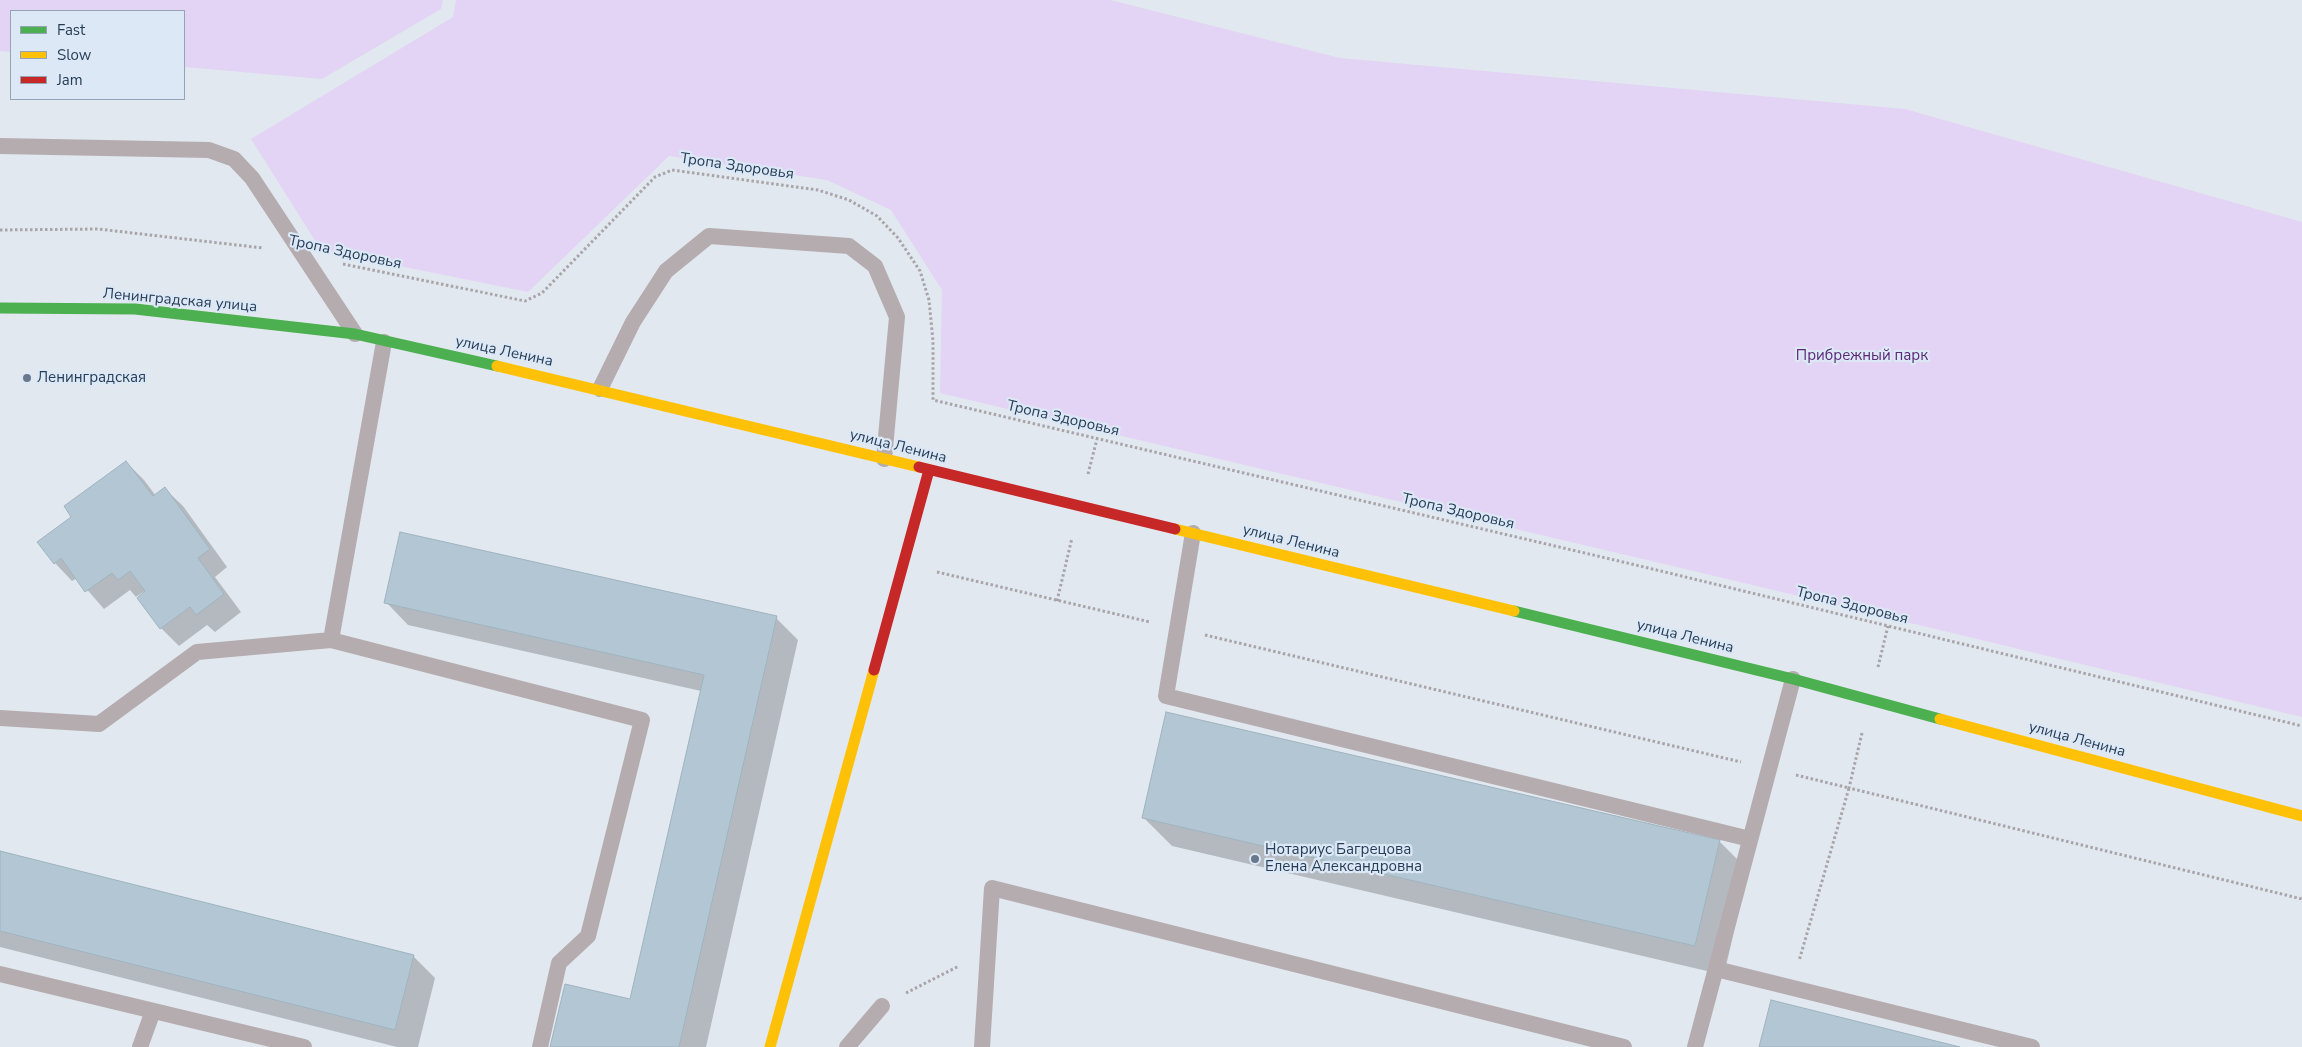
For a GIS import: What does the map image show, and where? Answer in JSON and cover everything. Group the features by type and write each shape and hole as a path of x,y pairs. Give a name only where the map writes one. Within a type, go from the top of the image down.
{"street":[{"name":"Ленинградская улица","path":"0,308 135,309 268,324"},
{"name":"улица Ленина","path":"268,324 355,334 600,389 1793,679 2302,816"},
{"path":"770,1047 929,470"}],"lane":[{"path":"0,146 209,150 234,160 252,178 355,334"},
{"path":"600,389 632,322 666,271 710,236 850,246 875,266 897,317 884,459"},
{"path":"331,640 384,342"},
{"path":"1193,534 1166,696 1750,839"},
{"path":"0,718 99,724 197,652 331,640 642,720 588,936 559,963 540,1047"},
{"path":"1695,1047 1793,679"},
{"path":"982,1047 992,888 1624,1047"},
{"path":"1716,969 2032,1047"},
{"path":"0,974 304,1047"},
{"path":"847,1047 882,1006"},
{"path":"140,1047 153,1011"}],"path":[{"name":"Тропа Здоровья","path":"0,230 98,229 302,253 525,301 542,294 655,177 672,170 818,190 849,200 877,216 898,238 920,271 929,300 933,341 932,400 2302,726"},
{"path":"902,566 1770,769 2302,899"},
{"path":"1791,988 1848,788 1888,626"},
{"path":"882,1006 988,951"}],"green space":[{"path":"0,0 443,0 441,9 322,79 185,67 185,10 10,10 10,52 0,51"},
{"name":"Прибрежный парк","path":"456,0 1110,0 1340,58 1905,109 2302,222 2302,717 940,393 942,290 891,210 827,180 669,156 528,292 321,250 251,139 453,17"}],"building":[{"path":"126,461 153,496 165,487 210,549 198,558 224,594 196,615 190,607 160,629 137,598 145,591 130,571 118,580 112,573 85,592 61,558 54,564 37,542 71,517 64,506"},
{"path":"400,532 777,616 679,1047 550,1047 565,984 630,999 704,675 384,603"},
{"path":"1166,712 1720,840 1695,946 1142,818"},
{"path":"0,851 414,955 395,1030 0,931"},
{"path":"1771,1000 1960,1047 1759,1047"}],"traffic: fast":[{"path":"0,308 135,309 355,334 497,366"},
{"path":"1514,611 1793,679 1940,719"}],"traffic: slow":[{"path":"497,366 919,467"},
{"path":"1175,529 1514,611"},
{"path":"770,1047 874,670"},
{"path":"1940,719 2302,816"}],"traffic: jam":[{"path":"919,467 1175,529"},
{"path":"874,670 929,470"}],"place":[{"name":"Ленинградская","path":"27,378"},
{"name":"Нотариус Багрецова Елена Александровна","path":"1255,859"}]}
